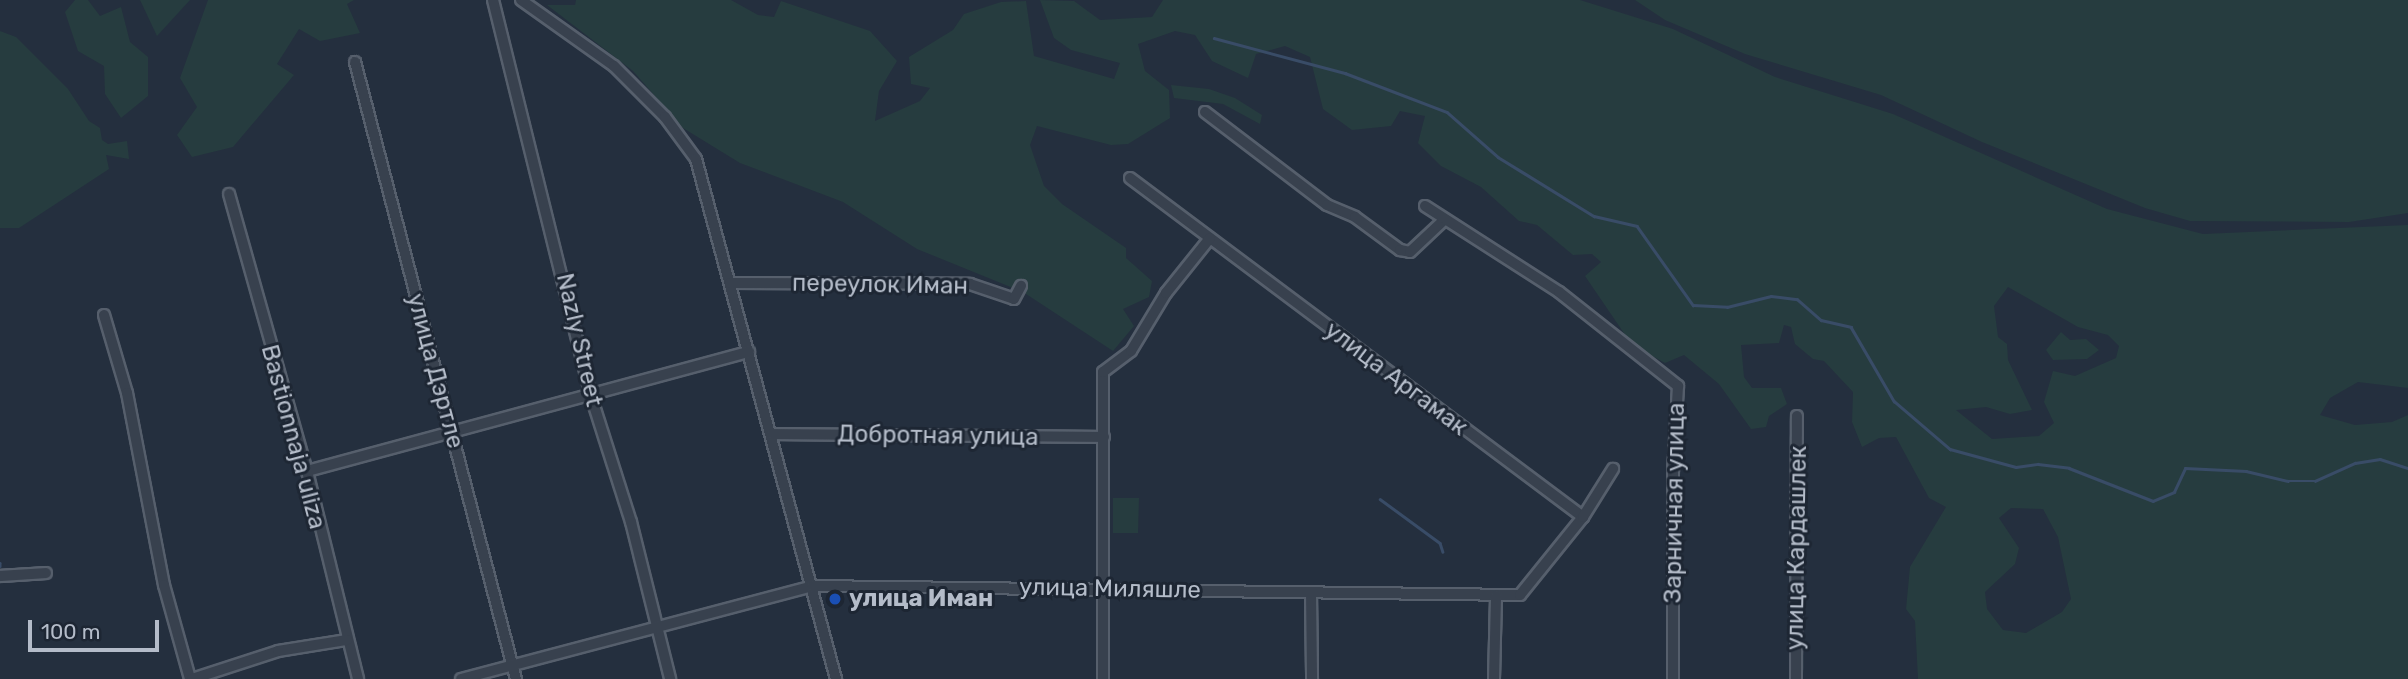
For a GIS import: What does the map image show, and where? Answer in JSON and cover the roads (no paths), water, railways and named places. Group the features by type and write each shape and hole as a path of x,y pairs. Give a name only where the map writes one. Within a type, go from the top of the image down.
{"street":[{"name":"Nazly Street","path":"493,0 591,396 631,522 670,679"},
{"path":"521,0 614,66 688,144 772,434 835,679"},
{"name":"улица Дэртле","path":"355,62 516,679"},
{"path":"1205,112 1327,205 1355,217 1400,250 1410,252 1444,220"},
{"name":"улица Аргамак","path":"1130,177 1583,517"},
{"name":"Bastionnaja uliza","path":"229,194 307,471 358,679"},
{"name":"Зарничная улица","path":"1425,206 1559,292 1678,386 1673,472 1673,679"},
{"path":"1103,679 1103,372 1131,351 1166,293 1210,238"},
{"name":"переулок Иман","path":"730,283 970,284 1014,299 1021,286"},
{"path":"104,315 127,393 164,585 191,679 278,651 347,640"},
{"path":"307,471 451,429 591,396 749,352"},
{"name":"улица Кардашлек","path":"1796,679 1797,416"},
{"name":"Добротная улица","path":"772,434 1104,437"},
{"path":"1583,517 1613,469"},
{"name":"улица Миляшле","path":"461,679 812,586 1520,595 1583,517"},
{"path":"0,576 46,573"},
{"path":"1311,592 1312,679"},
{"path":"1494,679 1496,595"}],"waterway":[{"path":"1214,38 1345,73 1447,112 1498,157 1594,216 1637,226 1693,305 1727,307 1771,296 1797,299 1821,320 1851,327 1894,401 1950,449 2016,467 2038,464 2069,468 2153,501 2174,492 2185,468 2246,471 2288,481 2315,481 2355,463 2380,459 2408,468"},
{"path":"1380,499 1440,543 1443,552"}],"place":[{"name":"улица Иман","path":"835,599"}]}
